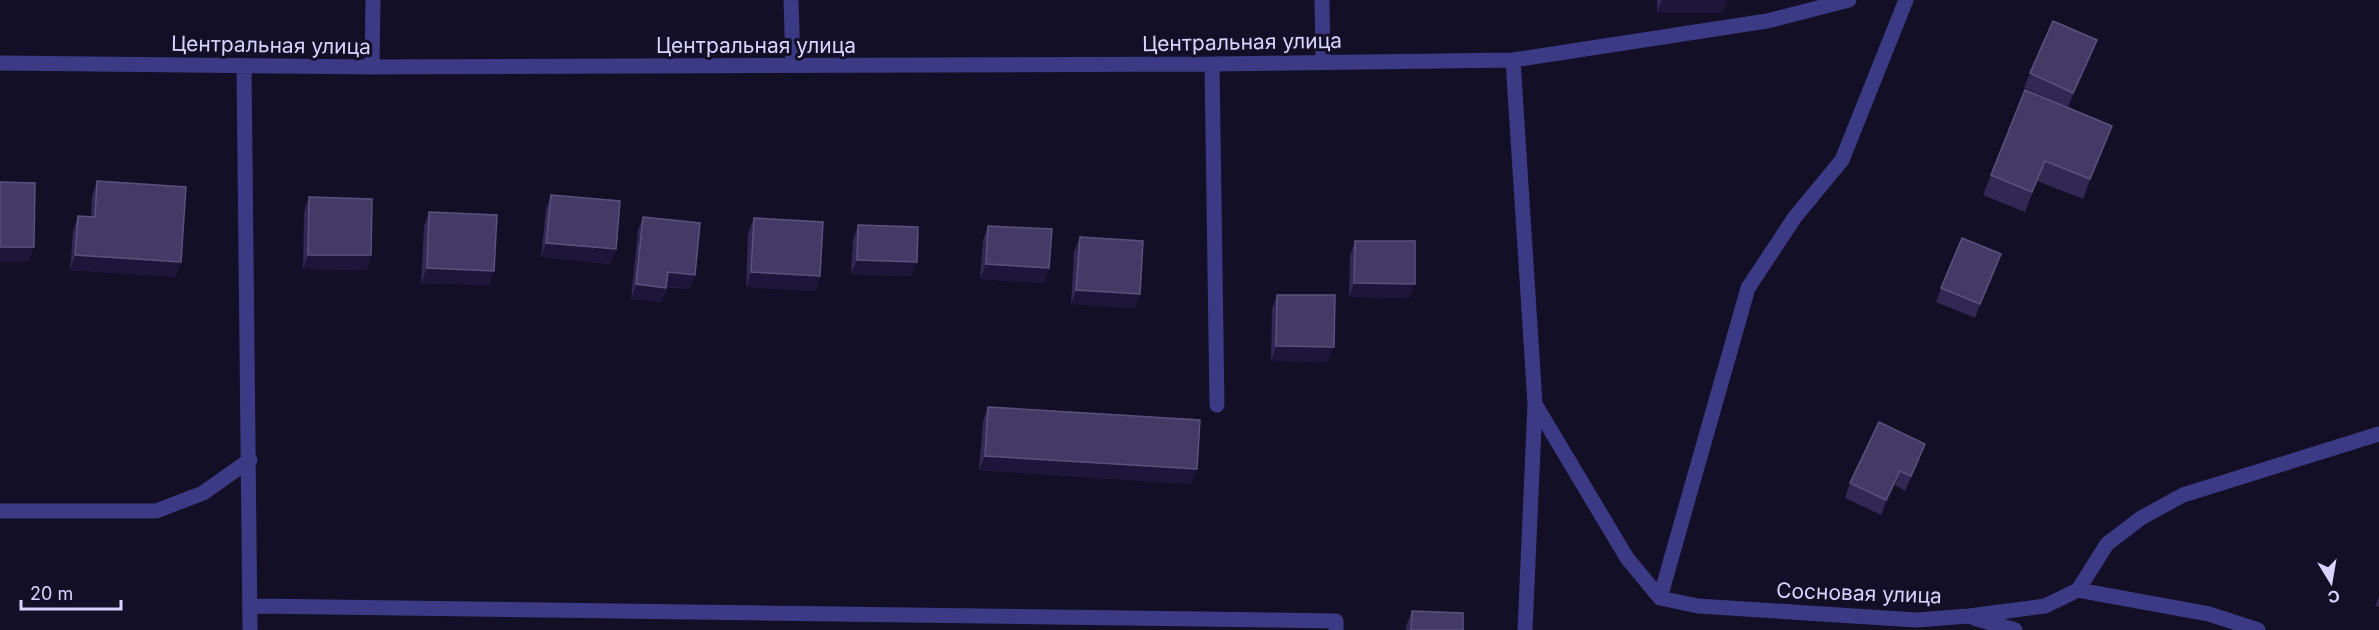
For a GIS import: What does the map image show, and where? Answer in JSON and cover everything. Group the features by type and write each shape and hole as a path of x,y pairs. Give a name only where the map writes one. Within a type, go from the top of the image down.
{"street":[{"path":"372,67 373,0"},
{"path":"791,0 793,65"},
{"path":"1322,0 1323,62"},
{"name":"Центральная улица","path":"0,63 372,67 1212,64 1513,60 1767,21 1849,0"},
{"path":"1660,598 1748,288 1795,216 1842,160 1906,0"},
{"path":"1513,60 1535,404 1525,630"},
{"path":"1212,64 1216,405"},
{"path":"244,66 250,460 250,630"},
{"path":"1535,404 1627,558 1660,598"},
{"path":"2258,630 2209,614 2078,590 2107,544 2141,518 2183,495 2379,434"},
{"path":"0,511 156,511 203,493 250,460"},
{"name":"Сосновая улица","path":"1660,598 1698,606 1910,625 2045,606 2078,590"},
{"path":"251,606 1336,621 1336,630"},
{"path":"1969,616 2015,630"}],"building":[{"path":"2053,21 2097,40 2073,93 2030,73"},
{"path":"2025,90 2112,126 2090,179 2045,161 2032,192 1991,175"},
{"path":"97,181 186,187 181,262 75,255 78,216 95,217"},
{"path":"0,182 35,183 34,247 0,247"},
{"path":"551,195 620,201 616,249 546,243"},
{"path":"309,197 372,199 371,255 308,255"},
{"path":"429,212 497,215 494,271 427,268"},
{"path":"643,217 700,223 695,275 668,272 666,288 636,284"},
{"path":"754,218 823,222 820,276 751,272"},
{"path":"858,225 918,227 917,262 857,260"},
{"path":"988,226 1052,229 1049,268 986,264"},
{"path":"1080,237 1143,241 1140,294 1076,290"},
{"path":"1962,238 2001,254 1980,304 1941,288"},
{"path":"1355,241 1415,241 1415,284 1354,283"},
{"path":"1277,295 1335,295 1334,347 1276,346"},
{"path":"988,407 1200,420 1197,469 985,456"},
{"path":"1879,422 1925,444 1911,476 1900,471 1886,500 1850,483"},
{"path":"1412,611 1463,613 1463,630 1411,630"}]}
